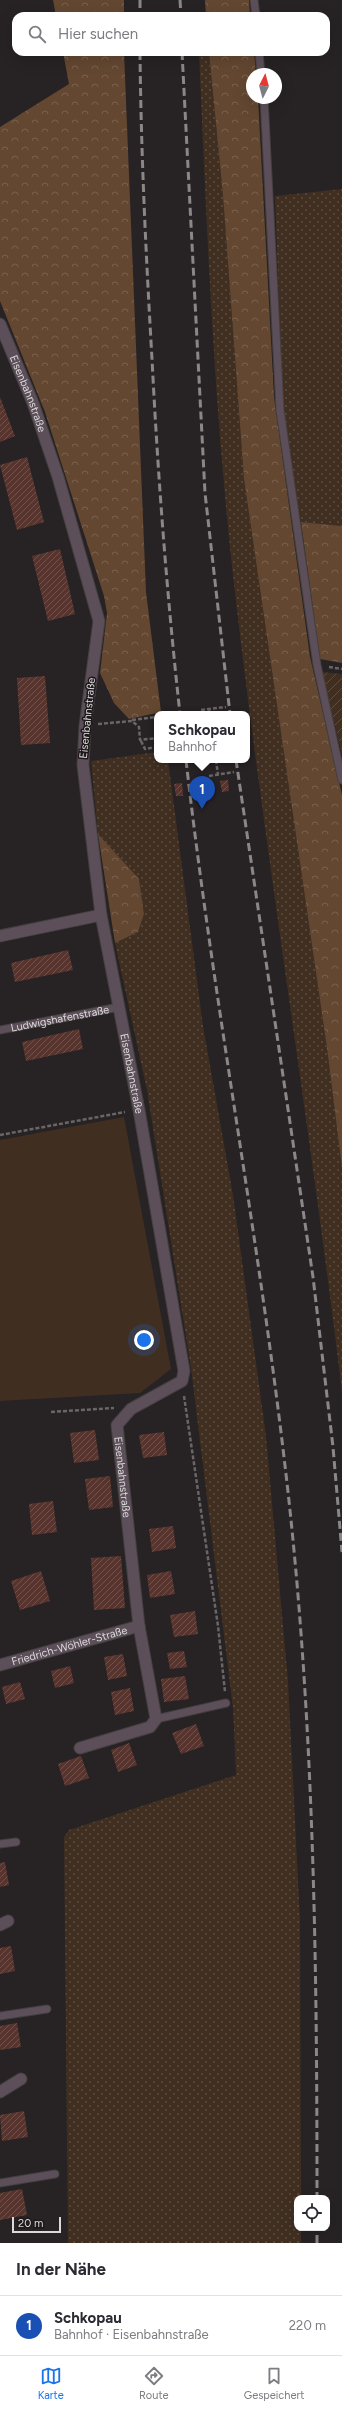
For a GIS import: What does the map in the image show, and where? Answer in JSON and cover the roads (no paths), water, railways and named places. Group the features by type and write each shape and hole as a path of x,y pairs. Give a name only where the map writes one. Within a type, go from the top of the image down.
{"street":[{"name":"Eisenbahnstraße","path":"0,324 33,403 58,476 99,620 85,726 83,764 100,915 139,1110 184,1371 182,1381 131,1410 117,1425 139,1626 156,1719"},
{"path":"0,936 100,915"},
{"name":"Friedrich-Wöhler-Straße","path":"0,1665 139,1626"},
{"path":"80,1748 150,1727 156,1719"},
{"path":"0,2092 21,2079"}],"lane":[{"path":"254,0 256,12"},
{"path":"259,56 260,68"},
{"path":"264,104 280,410 317,666 342,780"},
{"name":"Ludwigshafenstraße","path":"0,1030 119,1007"},
{"path":"156,1719 226,1703"},
{"path":"0,1844 16,1842"},
{"path":"0,2016 47,2009"},
{"path":"0,2183 55,2174"}],"railway":[{"path":"140,0 140,12"},
{"path":"180,0 181,12"},
{"path":"140,56 144,205 154,403 167,581 180,711"},
{"path":"182,56 205,493 230,711"},
{"path":"186,763 210,946 252,1223 278,1408 297,1588 309,1762 315,1936 317,2195"},
{"path":"236,763 313,1277 333,1447 342,1552"},
{"path":"317,2231 317,2243"}],"place":[{"name":"Schkopau","path":"202,809"}]}
